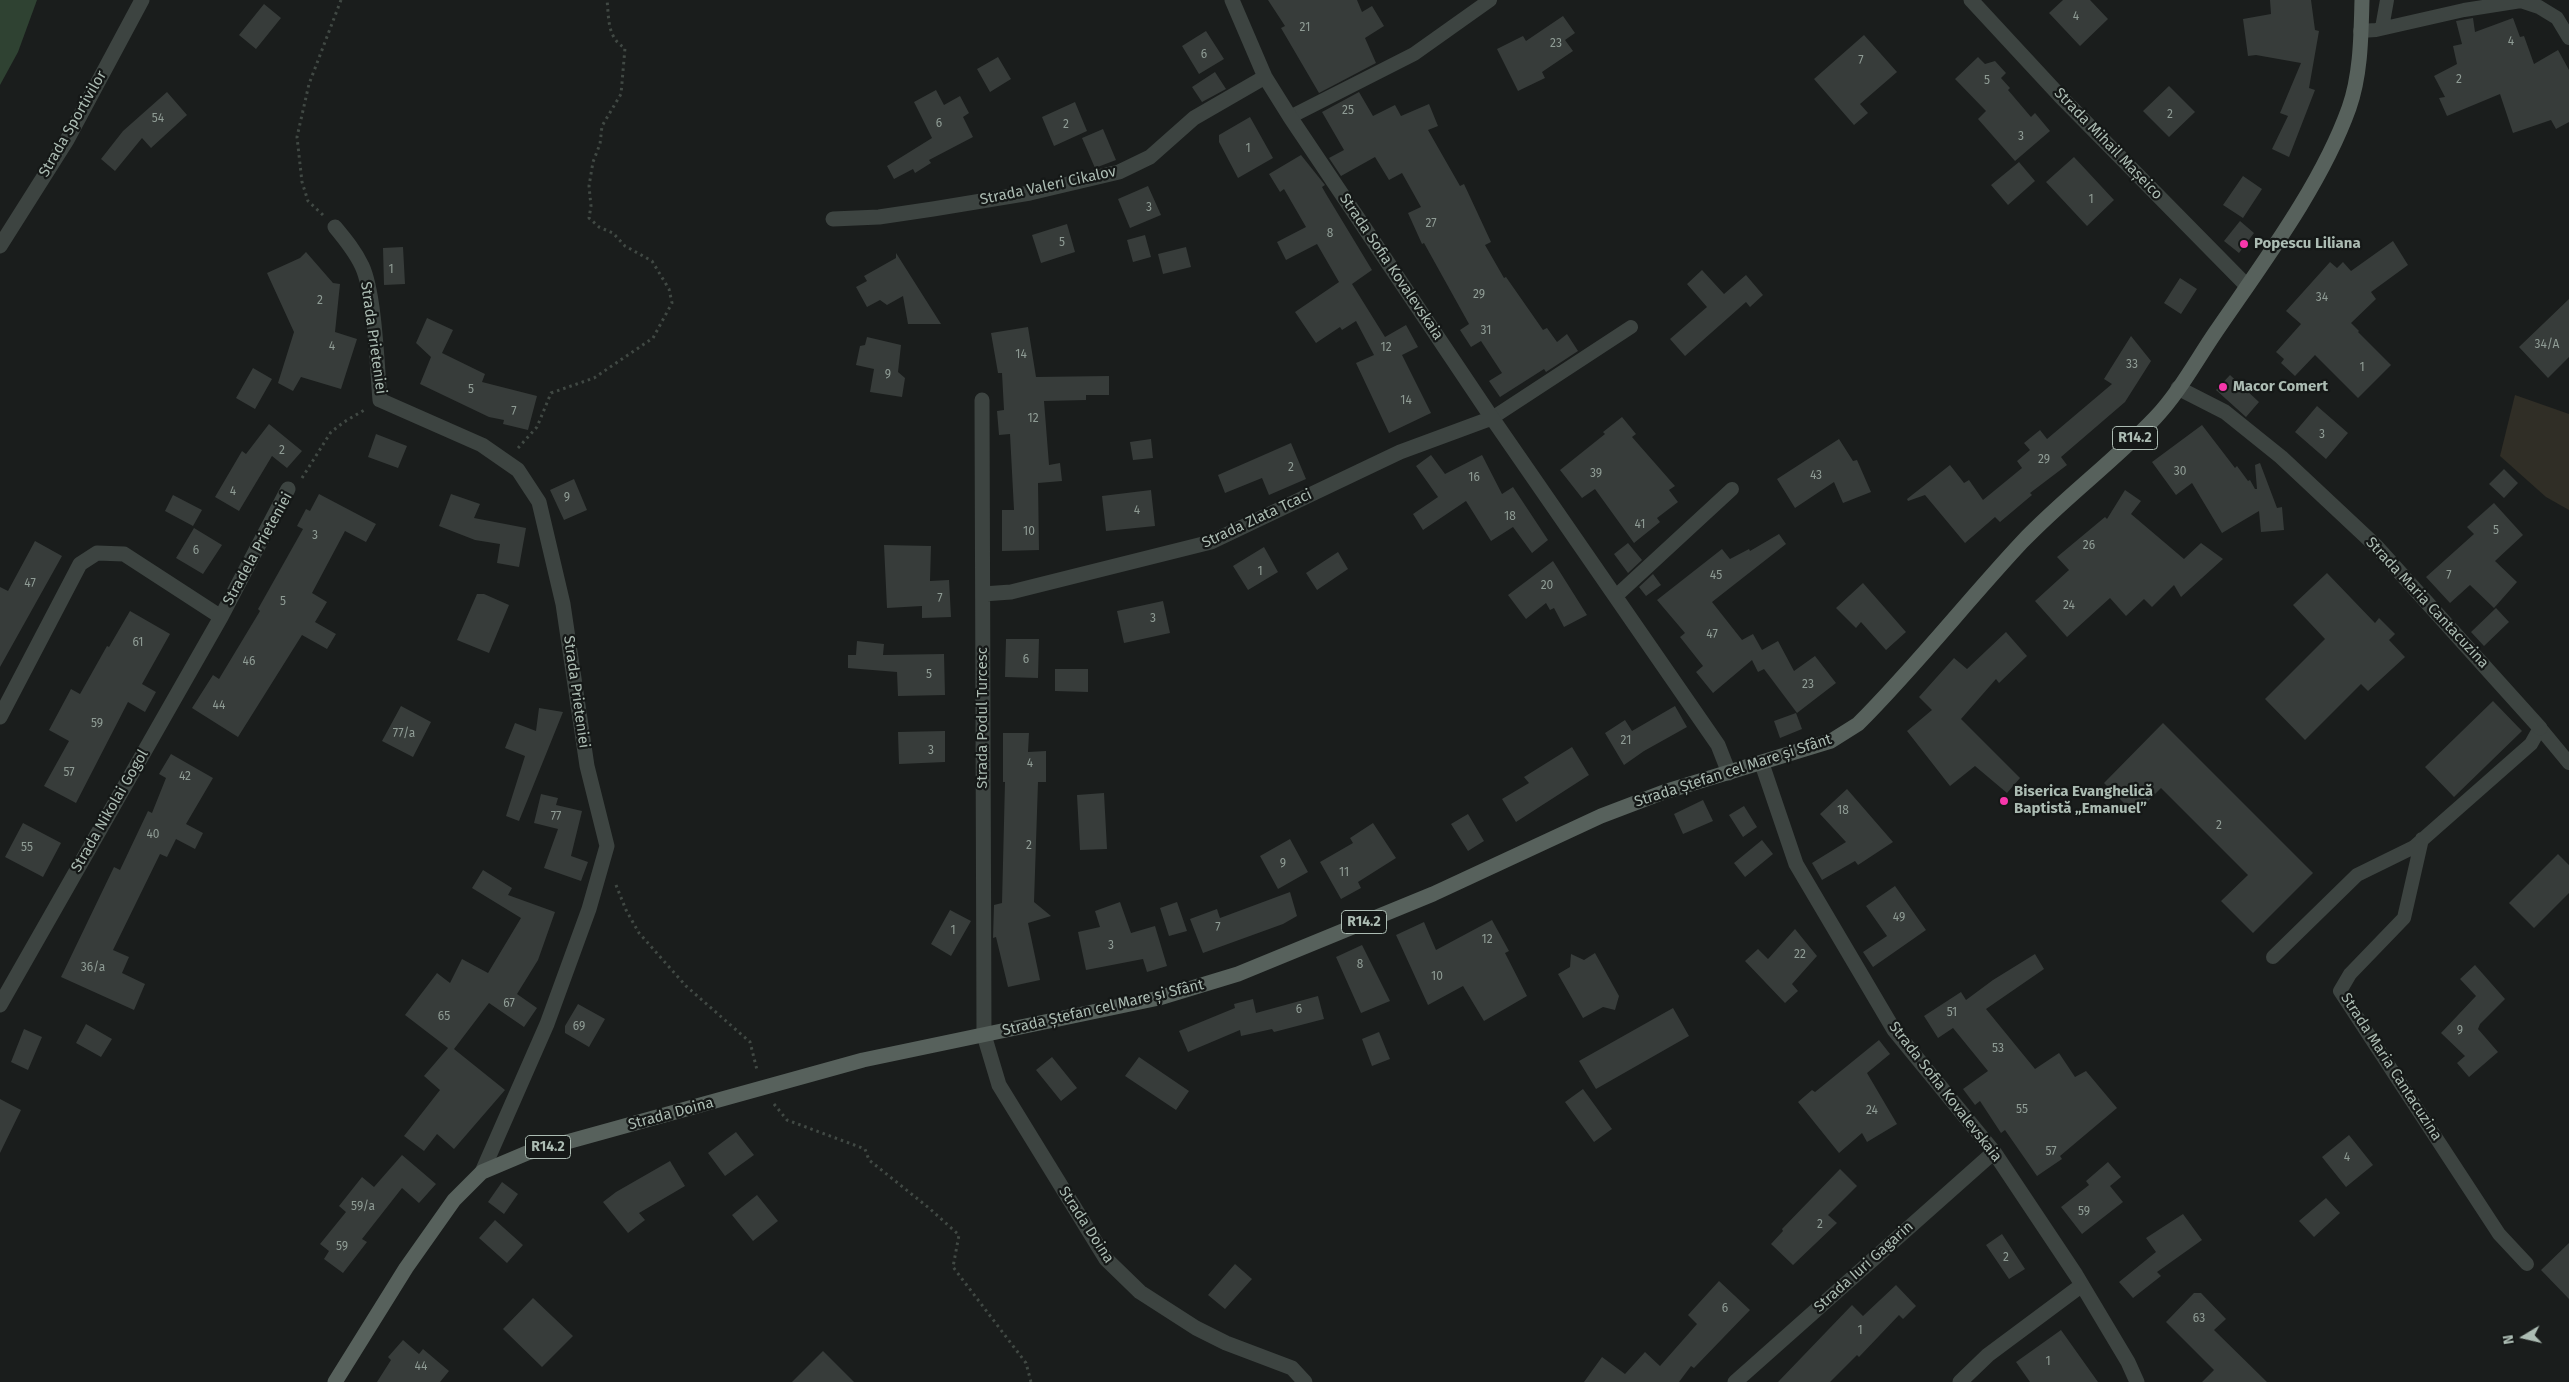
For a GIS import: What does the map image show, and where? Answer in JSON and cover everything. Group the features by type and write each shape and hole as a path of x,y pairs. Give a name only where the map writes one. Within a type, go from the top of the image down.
{"main road":[{"name":"Strada Ștefan cel Mare și Sfânt","path":"863,1060 1159,998 1238,974 1433,894 1601,816 1664,792 1762,764 1831,741 1858,724 2023,541 2057,506 2122,451 2157,416 2178,388 2247,286 2328,160 2350,106 2358,66 2362,0"},
{"name":"Strada Doina","path":"335,1382 406,1268 454,1200 482,1172 527,1153 768,1088 863,1060"}],"street":[{"name":"Strada Sportivilor","path":"0,246 67,140 142,0"},
{"name":"Strada Sofia Kovalevskaia","path":"1232,0 1265,76 1290,117 1492,418 1718,745 1729,773"},
{"name":"Strada Mihail Mașeico","path":"1971,0 2060,96 2247,286"},
{"name":"Strada Valeri Cikalov","path":"833,218 879,217 933,209 1030,193 1119,172 1150,157 1194,118 1265,76"},
{"name":"Strada Prieteniei","path":"335,227 352,248 363,268 370,299 380,400 482,446 518,470 540,502 564,604 587,766 607,846"},
{"name":"Strada Maria Cantacuzina","path":"2178,388 2225,412 2281,457 2376,546 2540,728"},
{"name":"Strada Podul Turcesc","path":"982,400 984,1036"},
{"name":"Strada Zlata Tcaci","path":"983,594 1011,592 1211,542 1400,452 1492,418"},
{"name":"Stradela Prieteniei","path":"221,617 288,489"},
{"path":"0,717 80,564 96,553 124,554 221,617"},
{"name":"Strada Nikolai Gogol","path":"0,1005 221,617"},
{"name":"Strada Sofia Kovalevskaia","path":"1762,764 1796,864 1894,1030 1994,1152 2082,1285 2128,1362 2137,1382"},
{"name":"Strada Doina","path":"482,1172 547,1024 589,909 607,846"},
{"name":"Strada Doina","path":"984,1036 999,1085 1106,1259 1140,1292 1196,1328 1226,1343 1292,1368 1305,1382"},
{"name":"Strada Iuri Gagarin","path":"1735,1382 1994,1152"},
{"path":"1960,1382 1988,1355 2082,1285"}],"lane":[{"path":"1290,117 1414,54 1490,0"},
{"path":"2382,28 2387,0"},
{"path":"2360,31 2464,10 2521,2 2539,7 2557,18 2569,38"},
{"path":"1492,418 1631,327"},
{"path":"1616,596 1732,490"},
{"path":"2273,957 2357,875 2414,847 2531,744 2540,728 2569,763"},
{"name":"Strada Maria Cantacuzina","path":"2422,839 2404,918 2350,974 2340,991 2499,1234 2526,1264"}],"path":[{"path":"335,227 308,201 302,182 297,137 309,84 341,0"},
{"path":"505,461 537,427 551,393 594,378 653,338 672,303 669,289 652,261 624,246 613,233 599,227 589,218 591,206 589,186 593,162 600,144 602,126 621,94 625,64 625,48 616,43 612,35 607,0"},
{"name":"Stradela Prieteniei","path":"288,489 299,483 331,432 380,400"},
{"path":"613,879 626,910 639,933 686,986 750,1042 755,1067 768,1088 769,1097 787,1120 865,1149 869,1160 929,1208 959,1235 953,1267 1026,1363 1031,1382"}],"shaded area":[{"path":"0,0 37,0 18,52 0,85"},
{"path":"2515,395 2569,414 2569,510 2546,497 2500,456"}],"building":[{"path":"1268,0 1357,0 1362,12 1372,6 1384,26 1365,38 1376,63 1319,93 1281,28 1285,26"},
{"path":"2063,0 2090,0 2108,19 2080,46 2049,13"},
{"path":"2270,0 2311,0 2315,30 2319,31 2309,88 2315,90 2289,157 2272,149 2288,116 2280,113 2301,63 2256,55 2248,56 2243,19 2271,14"},
{"path":"264,4 281,18 256,49 239,35"},
{"path":"1563,16 1575,33 1565,40 1573,51 1542,72 1545,78 1518,91 1497,49 1523,36 1526,41"},
{"path":"2473,18 2475,32 2513,18 2520,37 2524,36 2534,64 2558,50 2569,70 2569,122 2556,129 2551,120 2513,133 2500,94 2447,116 2439,98 2445,97 2434,76 2457,64 2453,46 2462,44 2456,21"},
{"path":"1206,31 1224,59 1199,74 1182,46"},
{"path":"1864,35 1897,72 1860,104 1868,113 1854,125 1814,79"},
{"path":"998,57 1011,79 990,92 977,69"},
{"path":"1978,57 1985,64 1995,61 2006,73 2001,78 2010,88 2008,90 2031,117 2035,113 2050,131 2015,161 1978,119 1986,111 1955,79"},
{"path":"1215,72 1226,89 1202,102 1192,87"},
{"path":"2169,86 2195,112 2169,137 2143,111"},
{"path":"936,90 944,105 960,96 969,113 963,117 973,137 929,160 931,163 915,173 913,169 894,179 887,166 932,138 914,102"},
{"path":"167,92 187,115 151,148 142,138 115,171 101,159 123,131"},
{"path":"1359,92 1373,116 1395,105 1401,116 1429,104 1438,126 1428,130 1460,186 1464,184 1491,242 1485,245 1504,278 1506,277 1543,330 1547,328 1557,342 1567,334 1578,351 1546,372 1544,369 1500,397 1489,381 1502,373 1481,341 1471,347 1460,330 1469,324 1424,243 1422,244 1408,213 1421,207 1402,173 1389,180 1375,157 1341,176 1329,158 1344,150 1322,112"},
{"path":"1075,102 1087,131 1054,146 1042,117"},
{"path":"1250,117 1273,158 1238,178 1219,142 1219,135"},
{"path":"1103,129 1116,160 1095,168 1082,138"},
{"path":"1301,155 1325,185 1322,187 1372,270 1352,284 1385,337 1406,325 1418,347 1402,355 1431,413 1389,433 1356,363 1374,355 1356,321 1342,330 1340,327 1316,343 1295,312 1339,282 1317,244 1286,260 1277,242 1306,227 1284,189 1280,192 1269,174"},
{"path":"2074,157 2114,200 2087,226 2046,182"},
{"path":"2019,162 2035,181 2008,205 1991,185"},
{"path":"2243,176 2262,189 2243,218 2223,205"},
{"path":"1148,186 1161,215 1130,228 1118,199"},
{"path":"2240,221 2254,233 2239,253 2224,241"},
{"path":"1067,224 1075,252 1041,263 1032,235"},
{"path":"1145,235 1151,257 1133,262 1127,240"},
{"path":"2393,241 2408,265 2371,292 2376,299 2351,323 2391,365 2358,398 2315,355 2295,376 2281,363 2284,359 2276,352 2301,324 2286,311 2330,262 2337,268 2343,262 2351,271"},
{"path":"403,247 405,284 384,285 383,248"},
{"path":"1186,247 1191,267 1163,274 1158,254"},
{"path":"306,252 333,283 340,284 335,332 357,339 341,389 301,377 293,391 278,383 294,332 267,273 300,258"},
{"path":"896,253 941,324 908,324 903,296 887,305 880,300 867,307 856,287 867,281 864,276 896,258"},
{"path":"1702,270 1724,294 1746,275 1763,295 1750,307 1746,302 1685,356 1670,339 1707,307 1687,284"},
{"path":"2180,278 2197,289 2181,314 2164,303"},
{"path":"2569,299 2569,357 2548,378 2519,347"},
{"path":"427,318 453,330 442,353 485,374 482,382 537,396 528,430 503,424 504,420 489,417 420,384 431,357 416,343"},
{"path":"1028,327 1036,377 1109,376 1109,395 1086,395 1086,400 1044,401 1049,465 1060,463 1062,481 1038,483 1039,550 1002,551 1002,510 1014,510 1010,434 999,435 997,411 1004,410 1002,373 998,373 991,333"},
{"path":"2131,336 2151,361 2125,402 2061,457 2067,465 2030,493 2032,495 2000,522 1995,517 1965,543 1925,495 1908,501 1907,499 1950,465 1964,483 1969,480 1983,500 2022,468 2017,461 2030,450 2024,443 2040,430 2047,439 2112,384 2104,379"},
{"path":"867,337 901,345 898,372 905,378 902,397 870,392 874,369 856,365 860,346 865,345"},
{"path":"253,368 272,379 255,409 236,398"},
{"path":"2230,375 2259,402 2246,417 2216,390"},
{"path":"2317,406 2348,433 2326,459 2295,432"},
{"path":"1622,417 1636,434 1632,437 1675,486 1669,490 1678,502 1657,518 1660,522 1634,543 1595,489 1582,498 1560,470 1605,434 1603,432"},
{"path":"269,424 302,451 287,468 272,456 239,511 215,497 242,451 246,454"},
{"path":"2202,425 2235,468 2237,466 2248,481 2250,480 2255,489 2257,489 2255,465 2260,463 2277,508 2282,507 2284,530 2261,532 2259,511 2222,533 2192,483 2176,495 2152,462"},
{"path":"376,434 407,446 398,468 368,457"},
{"path":"1151,439 1153,458 1133,460 1130,442"},
{"path":"1839,439 1853,461 1857,460 1871,492 1843,503 1834,482 1795,508 1777,479"},
{"path":"1291,443 1306,479 1269,495 1262,478 1225,493 1218,475"},
{"path":"1431,455 1445,474 1482,455 1502,494 1513,487 1548,540 1532,553 1513,527 1491,541 1466,501 1423,530 1413,514 1438,497 1416,466"},
{"path":"2504,469 2518,483 2504,498 2489,484"},
{"path":"574,479 587,510 564,520 550,490"},
{"path":"1151,490 1155,526 1106,531 1102,496"},
{"path":"2125,490 2141,501 2131,514 2184,559 2201,543 2223,559 2181,597 2174,585 2152,607 2144,599 2126,616 2110,598 2067,637 2035,601 2069,570 2057,557 2105,517 2107,519"},
{"path":"319,494 376,524 366,542 345,531 312,593 327,602 315,622 336,634 327,649 302,635 238,737 192,708 213,675 219,679 260,611 258,609 303,529 297,526 306,509 310,511"},
{"path":"451,494 480,504 474,518 526,528 519,567 497,563 500,544 475,540 439,526"},
{"path":"173,495 202,510 193,526 165,511"},
{"path":"2494,503 2523,535 2495,561 2517,582 2494,608 2470,585 2450,603 2426,577 2474,534 2467,527"},
{"path":"194,528 222,545 203,574 176,558"},
{"path":"1779,534 1786,544 1712,602 1742,640 1753,634 1762,650 1778,641 1794,671 1815,656 1836,683 1797,713 1764,669 1758,672 1752,660 1713,693 1696,672 1703,666 1680,637 1685,633 1657,600 1722,549 1730,559 1749,549 1750,551"},
{"path":"35,541 62,556 0,667 0,587 8,591"},
{"path":"1628,543 1642,560 1628,573 1614,554"},
{"path":"884,545 931,546 930,581 949,580 951,617 922,618 922,606 887,608"},
{"path":"1264,547 1278,572 1248,590 1233,566"},
{"path":"1338,552 1348,569 1317,590 1306,573"},
{"path":"1553,561 1587,615 1564,627 1554,608 1550,610 1546,603 1526,619 1508,595"},
{"path":"2327,573 2375,623 2379,618 2395,634 2389,640 2405,657 2368,691 2361,684 2305,740 2265,699 2325,639 2293,605"},
{"path":"1653,574 1661,585 1646,596 1639,587"},
{"path":"1863,583 1906,632 1886,650 1861,622 1856,628 1836,608"},
{"path":"477,594 484,594 509,605 489,653 457,640"},
{"path":"1163,601 1170,633 1124,643 1117,611"},
{"path":"2496,608 2509,622 2484,646 2471,632"},
{"path":"130,611 170,634 142,684 156,692 145,712 128,702 76,803 44,786 69,741 49,730 71,689 80,694 107,646 109,647"},
{"path":"2006,632 2027,656 1999,683 1996,679 1961,719 2020,778 2007,793 1975,766 1950,786 1907,731 1932,710 1919,697 1954,658 1967,669"},
{"path":"1006,639 1039,639 1038,678 1005,677"},
{"path":"857,641 884,644 883,655 944,654 945,695 898,696 897,672 848,668 848,655 856,655"},
{"path":"1055,669 1088,669 1088,692 1055,691"},
{"path":"2493,701 2522,731 2454,797 2425,767"},
{"path":"401,706 431,722 413,757 382,741"},
{"path":"1675,706 1687,727 1644,751 1624,765 1605,733 1625,720 1632,731"},
{"path":"539,708 563,712 519,821 506,816 525,756 505,748 515,723 536,731"},
{"path":"1796,713 1802,729 1780,738 1774,721"},
{"path":"2163,723 2313,873 2253,933 2221,901 2248,875 2161,788 2135,814 2104,783"},
{"path":"945,731 945,762 899,764 898,732"},
{"path":"1003,733 1029,733 1028,752 1046,751 1046,782 1038,782 1034,902 1051,916 1028,923 1040,980 1008,987 996,937 993,938 994,905 1002,903 1005,782 1003,782"},
{"path":"1572,747 1589,775 1516,822 1502,799 1529,783 1524,777"},
{"path":"171,754 213,778 186,824 203,833 195,849 176,839 167,857 160,854 113,950 129,957 122,973 145,984 134,1010 61,977 114,867 120,870 148,811 152,813 166,778 159,774"},
{"path":"1847,789 1893,842 1858,865 1855,861 1822,880 1812,863 1846,842 1820,814"},
{"path":"1104,793 1107,849 1080,850 1077,795"},
{"path":"541,794 558,798 556,805 582,811 571,856 588,862 581,881 544,868 558,829 534,823"},
{"path":"1703,800 1713,821 1683,834 1674,814"},
{"path":"1744,806 1757,827 1743,837 1729,815"},
{"path":"1468,814 1484,841 1468,851 1451,824"},
{"path":"23,823 61,843 43,877 5,857"},
{"path":"1373,823 1396,858 1358,882 1361,888 1341,899 1320,862 1353,843 1350,838"},
{"path":"1290,839 1308,872 1278,889 1260,856"},
{"path":"1762,840 1773,854 1745,877 1734,863"},
{"path":"2558,854 2569,865 2569,893 2534,928 2509,903"},
{"path":"483,870 512,888 508,895 555,912 538,960 517,994 537,1008 524,1027 489,1003 454,1049 505,1090 454,1149 437,1134 424,1151 404,1136 440,1090 424,1076 448,1048 405,1015 437,973 450,983 462,959 488,973 521,918 472,888"},
{"path":"1895,886 1926,930 1873,967 1863,952 1887,936 1866,906"},
{"path":"1290,892 1297,916 1283,924 1203,953 1190,919 1217,909 1220,918"},
{"path":"1120,902 1131,933 1155,926 1167,966 1147,972 1143,959 1086,970 1078,932 1100,927 1095,911"},
{"path":"1177,902 1187,931 1169,936 1160,908"},
{"path":"950,910 971,921 951,956 931,944"},
{"path":"1492,920 1509,951 1505,953 1527,996 1484,1021 1463,986 1428,1005 1396,935 1424,922 1436,950"},
{"path":"1795,929 1817,956 1792,984 1798,991 1785,1003 1745,961 1758,949 1768,959"},
{"path":"1362,945 1390,1001 1361,1013 1336,957"},
{"path":"1595,953 1619,996 1615,1010 1603,1007 1583,1018 1558,974 1570,967 1571,954 1584,960"},
{"path":"2035,954 2044,969 1986,1009 2035,1069 2059,1053 2075,1077 2086,1071 2117,1108 2060,1156 2062,1159 2037,1176 2005,1130 2001,1133 1980,1101 1975,1105 1963,1089 1988,1071 1953,1028 1938,1038 1924,1016 1961,992 1966,1000 1993,980"},
{"path":"2475,965 2505,999 2480,1024 2478,1029 2498,1052 2469,1077 2457,1063 2465,1056 2441,1033 2476,996 2460,979"},
{"path":"1318,996 1324,1019 1274,1032 1272,1029 1241,1036 1240,1030 1188,1052 1179,1031 1235,1008 1234,1004 1253,999 1256,1013"},
{"path":"578,1004 605,1019 589,1047 565,1033 565,1026"},
{"path":"1673,1008 1689,1036 1596,1089 1579,1061"},
{"path":"86,1024 112,1039 101,1057 76,1043"},
{"path":"24,1029 42,1037 28,1070 11,1062"},
{"path":"1379,1032 1390,1059 1372,1066 1362,1039"},
{"path":"1879,1040 1890,1054 1867,1073 1897,1124 1867,1142 1862,1133 1839,1153 1798,1102 1812,1090 1815,1092"},
{"path":"1052,1057 1077,1088 1061,1101 1036,1070"},
{"path":"1139,1057 1189,1091 1176,1110 1125,1076"},
{"path":"1583,1089 1612,1129 1594,1142 1565,1102"},
{"path":"0,1099 21,1110 0,1153"},
{"path":"736,1132 754,1155 725,1176 708,1153"},
{"path":"2349,1135 2373,1165 2346,1187 2322,1157"},
{"path":"402,1155 436,1184 419,1203 402,1188 362,1239 367,1242 343,1273 324,1259 329,1251 320,1244 346,1212 339,1206 362,1177 374,1187"},
{"path":"670,1161 685,1186 639,1213 645,1220 628,1233 603,1202 616,1192"},
{"path":"2108,1162 2121,1177 2110,1186 2123,1202 2082,1234 2061,1207 2089,1185 2086,1181"},
{"path":"1840,1169 1857,1186 1828,1215 1837,1223 1793,1265 1771,1244 1783,1231 1782,1229"},
{"path":"502,1182 518,1194 504,1214 488,1202"},
{"path":"757,1195 778,1221 753,1241 732,1215"},
{"path":"2326,1198 2340,1213 2314,1237 2299,1221"},
{"path":"2183,1214 2202,1240 2157,1272 2161,1276 2133,1298 2119,1282 2156,1252 2146,1238"},
{"path":"495,1220 523,1245 507,1263 479,1238"},
{"path":"2002,1234 2025,1269 2009,1279 1986,1245"},
{"path":"2569,1243 2569,1299 2541,1270"},
{"path":"1235,1264 1252,1279 1225,1309 1208,1295"},
{"path":"1719,1281 1750,1310 1694,1368 1691,1366 1679,1382 1584,1382 1602,1357 1625,1374 1645,1352 1660,1366 1697,1324 1688,1315"},
{"path":"1896,1285 1916,1306 1903,1319 1899,1315 1859,1357 1857,1355 1830,1382 1778,1382 1852,1305 1863,1316"},
{"path":"2194,1293 2201,1293 2226,1319 2214,1330 2267,1382 2202,1382 2214,1370 2166,1322"},
{"path":"533,1298 573,1336 542,1367 503,1329"},
{"path":"2061,1330 2098,1382 2030,1382 2016,1362"},
{"path":"403,1340 419,1354 423,1349 449,1371 440,1382 377,1382 391,1360 388,1357"},
{"path":"823,1351 854,1382 792,1382"}],"place":[{"name":"Popescu Liliana","path":"2244,244"},
{"name":"Macor Comert","path":"2223,387"},
{"name":"Biserica Evanghelică Baptistă „Emanuel”","path":"2004,801"}]}
